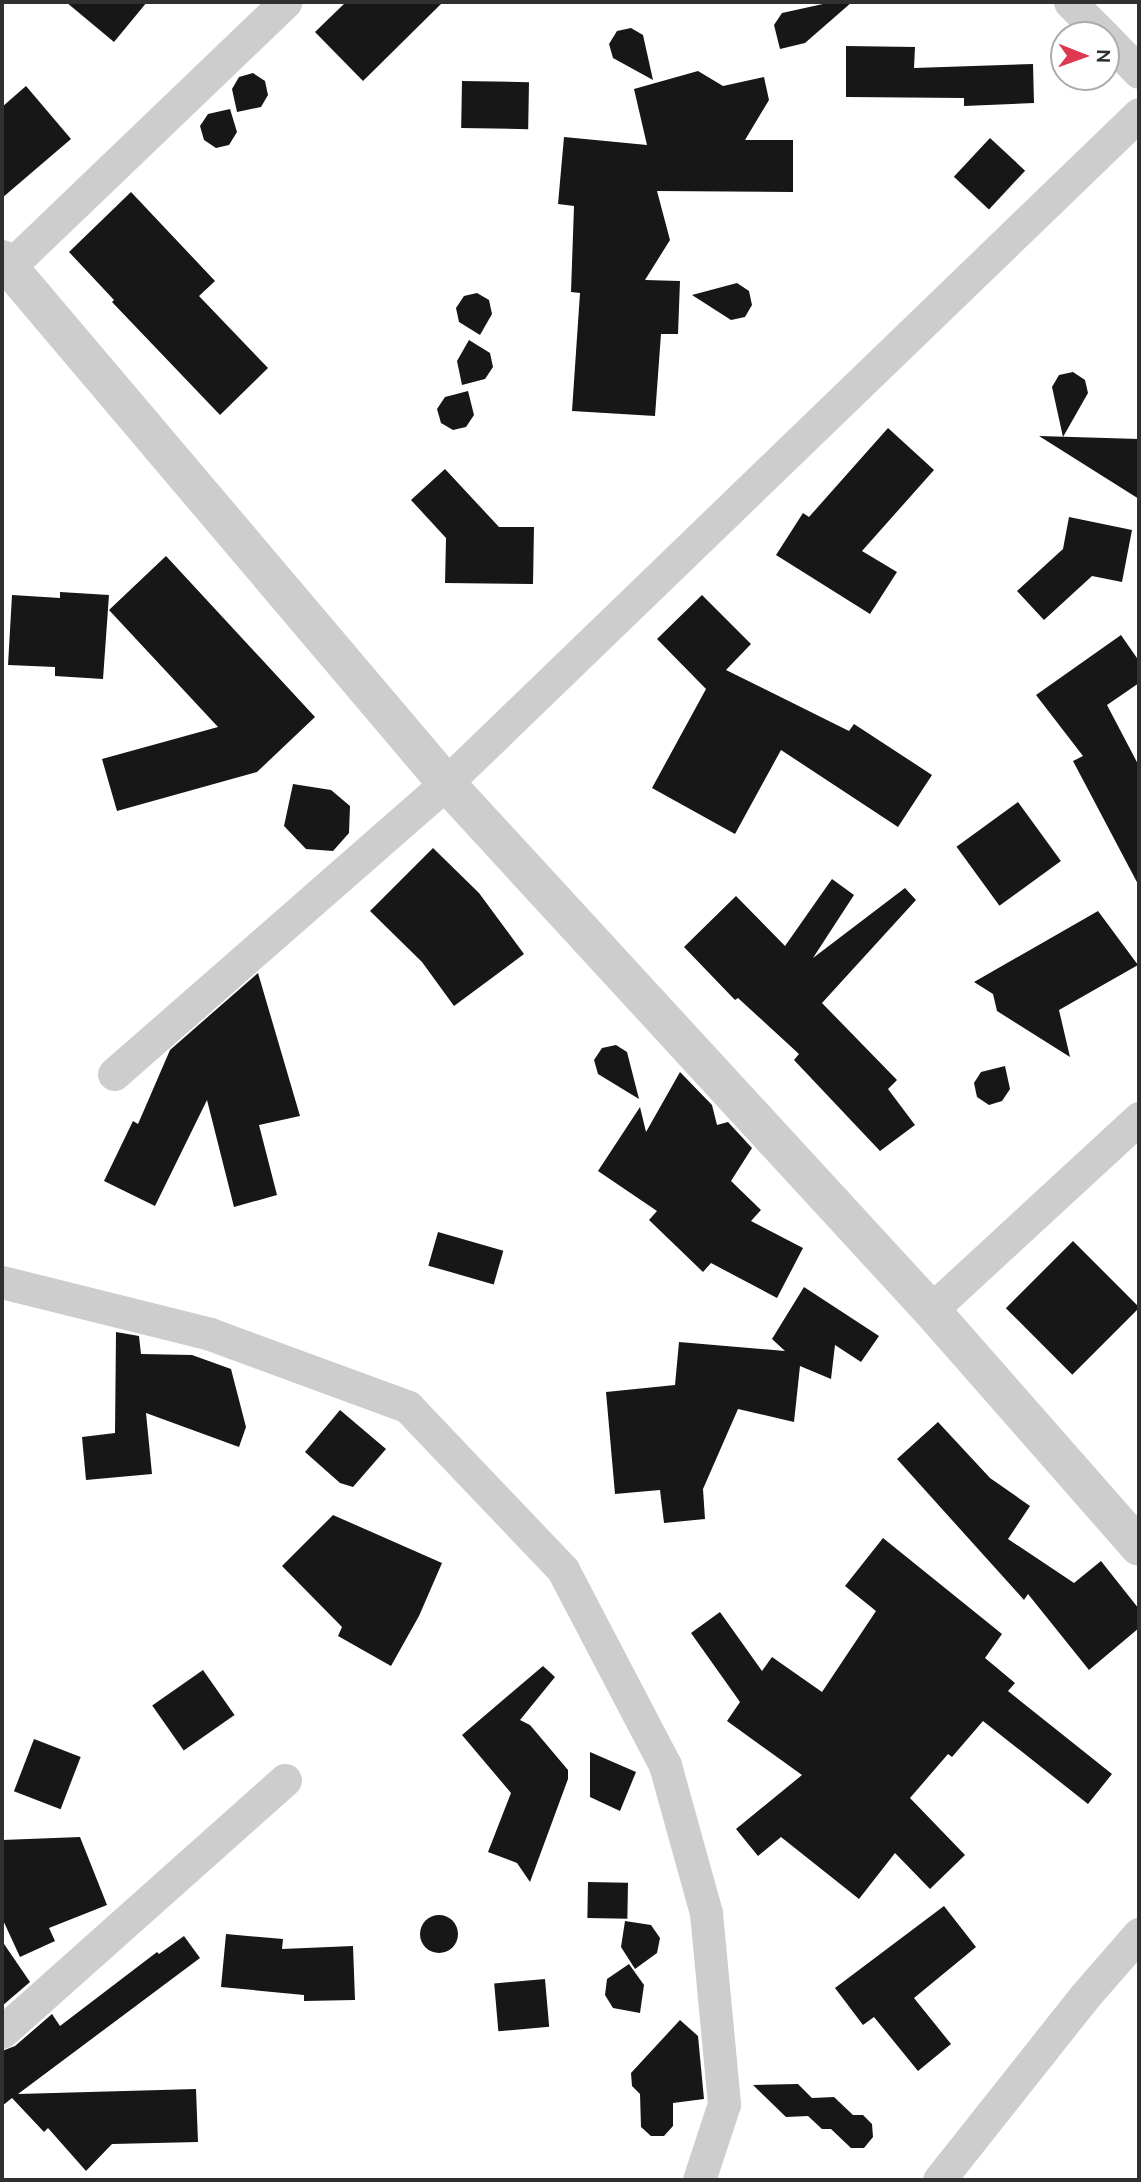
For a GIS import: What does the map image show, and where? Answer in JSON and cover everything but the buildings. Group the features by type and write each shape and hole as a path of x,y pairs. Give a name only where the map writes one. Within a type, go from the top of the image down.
{"street":[{"path":"285,2 5,263 446,783 931,1310 1139,1547"},
{"path":"1070,2 1090,21"},
{"path":"1120,52 1139,72"},
{"path":"114,1074 446,783 1139,114"},
{"path":"931,1310 1139,1118"},
{"path":"2,1282 210,1334 408,1407 563,1570 666,1765 706,1913 724,2104 699,2180"},
{"path":"2,2032 285,1780"},
{"path":"939,2180 1084,1997 1139,1934"}]}
